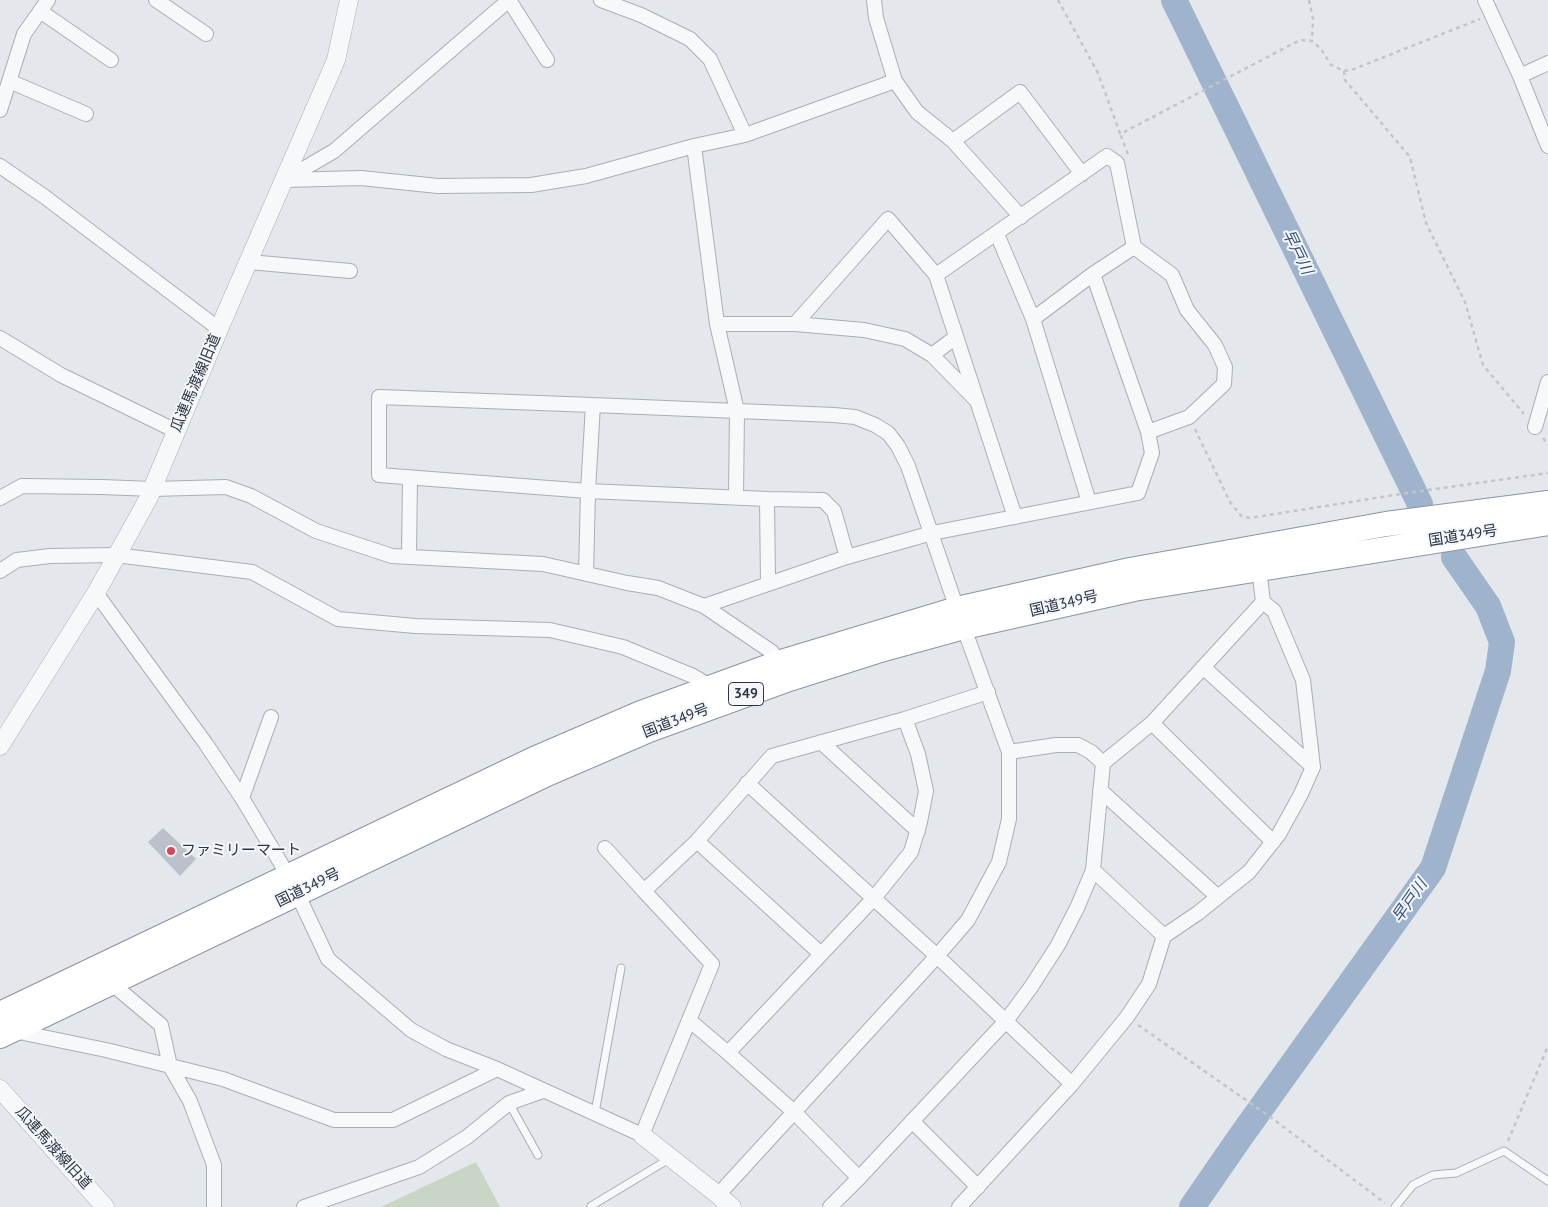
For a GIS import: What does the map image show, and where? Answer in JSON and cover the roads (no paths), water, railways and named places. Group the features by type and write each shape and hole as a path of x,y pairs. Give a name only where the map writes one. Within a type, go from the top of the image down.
{"highway":[{"name":"国道349号","path":"3,1027 110,983 534,758 642,713 778,662 960,618 1130,570 1386,524 1548,503"},
{"name":"国道349号","path":"3,1027 293,885 547,774 650,730 789,679 877,651 960,618 1259,568 1548,524"}],"street":[{"path":"156,0 206,34"},
{"name":"瓜連馬渡線旧道","path":"0,746 96,593 152,489 336,60 349,0"},
{"path":"285,180 334,151 509,0 547,60"},
{"path":"601,0 640,15 690,39 710,59 745,135"},
{"path":"874,0 876,18 895,81 917,112 953,141 1021,217"},
{"path":"1485,0 1520,76 1548,146"},
{"path":"0,110 24,34 44,5 111,60"},
{"path":"1520,76 1548,63"},
{"path":"9,81 86,114"},
{"path":"285,180 361,178 438,186 531,185 586,176 694,146 745,135 895,81"},
{"path":"953,141 1020,92 1082,174"},
{"path":"694,146 718,324 737,411 736,498"},
{"path":"936,275 1107,156 1117,163 1134,247 1172,275 1187,310 1215,345 1225,367 1224,384 1189,416 1148,432"},
{"path":"0,166 45,196 219,329"},
{"path":"795,324 888,219 936,275 1016,517"},
{"path":"997,234 1033,319 1089,502"},
{"path":"1033,319 1092,274 1134,247"},
{"path":"249,262 350,271"},
{"path":"704,606 847,557 932,533 1138,493 1152,453 1148,432 1092,274"},
{"path":"718,324 795,324 864,330 905,339 932,355 977,401"},
{"path":"932,355 956,337"},
{"path":"0,338 61,375 176,431"},
{"path":"1535,427 1548,382"},
{"path":"718,1195 968,920 999,862 1009,819 1009,752 960,618 908,466 898,446 888,433 876,425 855,418 834,415 379,397 379,475 588,491 823,500 834,511 847,557"},
{"path":"586,574 593,405"},
{"path":"409,557 410,477"},
{"path":"0,498 22,486 102,486 152,489 226,487 251,496 316,531 392,556 543,564 658,588 704,606 772,652 778,662"},
{"path":"767,499 768,584"},
{"path":"0,571 17,560 50,556 116,555 252,572 338,619 415,626 550,630 623,646 693,676 712,687"},
{"path":"959,1207 1072,1084 1127,1017 1149,984 1164,936 1249,872 1273,842 1313,767 1303,680 1274,611 1263,602 1259,568"},
{"path":"96,593 206,744 242,798 293,885 328,960 411,1030 446,1048 642,1135 732,1207"},
{"path":"830,1207 1006,1021 1058,945 1077,908 1093,870 1103,763 1152,722 1263,602"},
{"path":"1203,667 1313,767"},
{"path":"644,891 697,842 772,756 905,719 988,692"},
{"path":"242,798 271,717"},
{"path":"728,1053 874,898 911,852 918,831 926,791 918,754 905,719"},
{"path":"1152,722 1273,842"},
{"path":"822,742 918,831"},
{"path":"1009,752 1056,745 1078,745 1091,752 1103,763"},
{"path":"748,783 937,956 1072,1084"},
{"path":"1100,790 1218,897"},
{"path":"697,842 821,954"},
{"path":"605,848 712,964 642,1135"},
{"path":"1093,870 1164,936"},
{"path":"110,983 161,1025 170,1066 190,1101 214,1165 214,1207"},
{"path":"689,1020 794,1112 859,1178"},
{"path":"3,1027 223,1079 334,1120 393,1120 497,1069"},
{"name":"瓜連馬渡線旧道","path":"0,1089 105,1207"},
{"path":"304,1207 419,1167 468,1137 509,1103 542,1091"},
{"path":"912,1121 978,1187"}],"lane":[{"path":"595,1113 621,968"},
{"path":"509,1103 538,1155"},
{"path":"1395,1207 1414,1185 1433,1176 1456,1173 1504,1151 1548,1181"},
{"path":"591,1206 671,1157"}],"waterway":[{"name":"早戸川","path":"1174,0 1420,504"},
{"name":"早戸川","path":"1192,1207 1433,868 1498,671 1502,642 1488,606 1454,557"}],"place":[{"name":"ファミリーマート","path":"171,851"}]}
